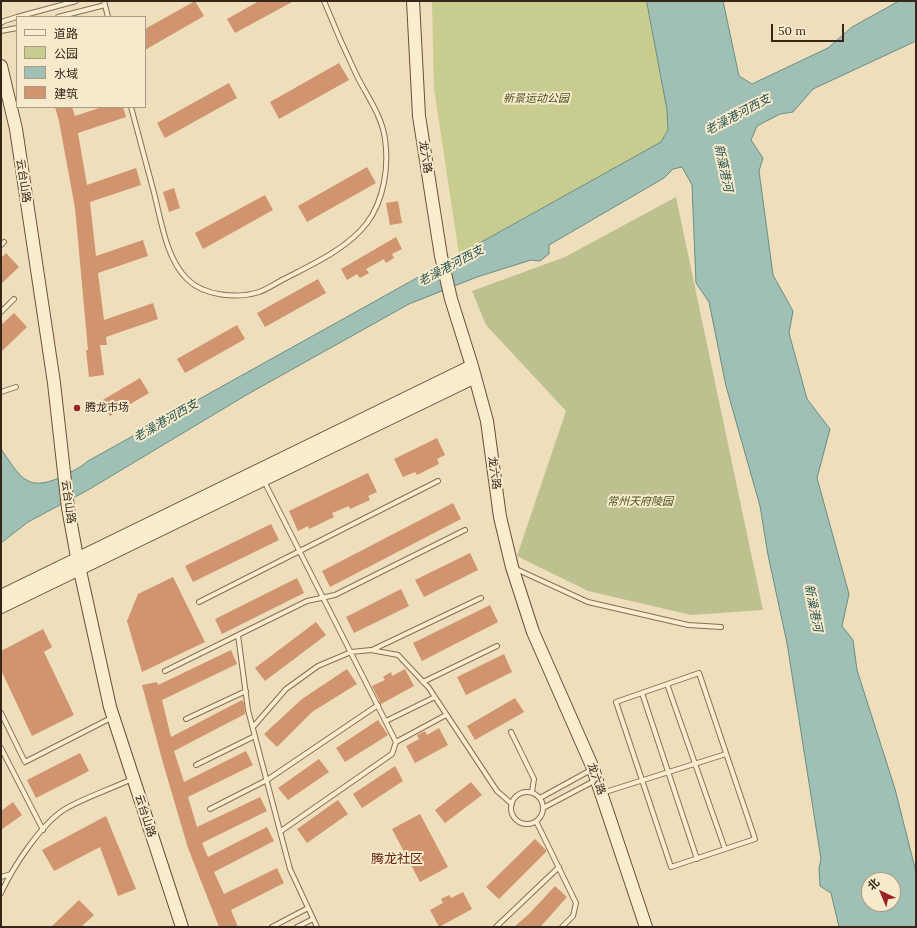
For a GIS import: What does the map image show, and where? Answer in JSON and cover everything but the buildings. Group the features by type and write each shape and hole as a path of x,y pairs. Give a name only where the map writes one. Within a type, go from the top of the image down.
{"street":[{"name":"龙六路","path":"412,1 419,116 441,256 451,299 474,371 487,421 500,516 512,567 533,632 595,774 646,927"},
{"name":"云台山路","path":"1,66 16,129 54,383 68,508 78,563 113,717 182,927"},
{"path":"1,596 78,563 263,479 474,371"},
{"path":"1,607 78,563 474,371"}],"lane":[{"path":"21,16 76,1"},
{"path":"131,108 168,244 178,268 188,280 201,289 219,294 240,295 253,293 259,292 324,258 353,238 367,223 377,206 384,183 386,159 385,138 375,107 346,52 324,1"},
{"path":"61,16 105,3 108,16"},
{"path":"1,24 4,21 16,17"},
{"path":"1,31 16,28"},
{"path":"1,312 14,299"},
{"path":"1,392 16,388"},
{"path":"263,479 396,742"},
{"path":"199,602 438,481"},
{"path":"165,671 307,602 335,595 465,530"},
{"path":"512,567 588,602 688,625 721,626"},
{"path":"372,650 481,598"},
{"path":"238,635 246,691 255,736 290,869 317,927"},
{"path":"423,682 497,646"},
{"path":"253,726 286,689 318,666 351,652 372,650 398,655 435,697 497,791 512,804"},
{"path":"699,673 755,839 671,867 616,702 642,693 699,673"},
{"path":"667,684 725,849"},
{"path":"186,719 246,691"},
{"path":"642,693 696,859"},
{"path":"386,722 435,697"},
{"path":"210,809 267,780 378,705"},
{"path":"1,713 25,762 113,717"},
{"path":"281,831 392,754 396,742 446,714"},
{"path":"511,732 534,780 532,792"},
{"path":"196,765 255,736"},
{"path":"1,748 43,830"},
{"path":"601,793 726,754"},
{"path":"540,798 595,774"},
{"path":"543,808 595,774"},
{"path":"1,893 11,874 37,835 65,809 133,779"},
{"path":"532,792 540,798 543,808 542,813 536,821 526,824 516,819 511,809 512,804 518,795 532,792"},
{"path":"536,821 576,903 573,916 562,927"},
{"path":"496,927 559,868"},
{"path":"1,877 11,874"},
{"path":"272,927 308,908"},
{"path":"297,927 313,919"}],"green space":[{"name":"新景运动公园","path":"432,1 647,1 667,110 668,130 661,142 459,254 434,89"},
{"name":"常州天府陵园","path":"676,197 763,610 691,615 588,591 517,556 566,411 486,325 472,291 565,257"}],"water":[{"path":"647,1 723,1 739,76 752,84 828,48 852,27 899,1 916,1 916,41 813,89 793,112 780,114 757,126 751,140 763,158 759,171 773,275 793,311 789,333 807,399 830,429 817,478 849,594 842,626 853,640 857,670 895,789 916,872 916,927 839,927 831,893 820,886 819,868 821,859 787,643 768,555 760,506 726,386 709,302 696,283 692,185 682,167 673,169 664,178 549,245 549,254 540,261 531,260 477,277 409,304 248,394 88,490 28,522 1,543 1,449 19,474 32,482 40,483 49,481 72,472 88,461 661,142 668,130 667,110"}],"place":[{"name":"腾龙市场","path":"77,408"}],"district":[{"name":"腾龙社区","path":"397,859"}],"water label":[{"name":"老澡港河西支","path":"738,115"},
{"name":"新藻港河","path":"723,168"},
{"name":"老澡港河西支","path":"451,266"},
{"name":"老澡港河西支","path":"166,421"},
{"name":"新澡港河","path":"813,608"}]}
